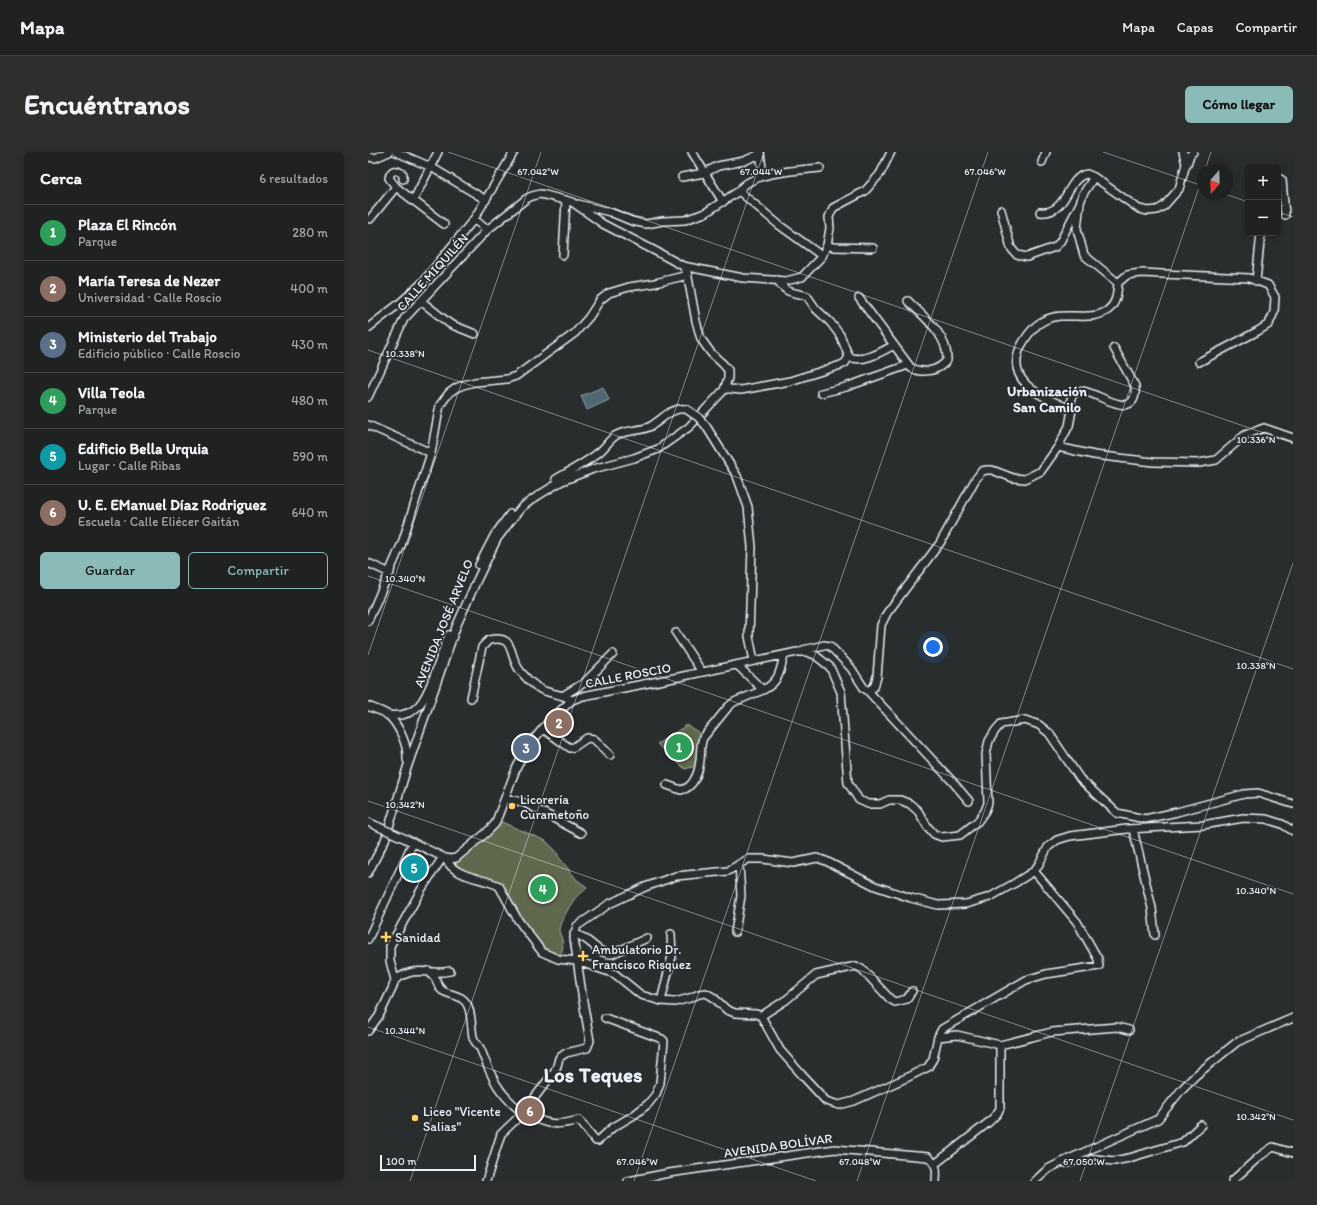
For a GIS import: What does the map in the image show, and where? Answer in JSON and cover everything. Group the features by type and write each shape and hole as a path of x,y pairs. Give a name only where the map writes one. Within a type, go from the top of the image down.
{"street":[{"path":"368,157 374,158 389,152"},
{"path":"396,152 431,167 486,200"},
{"path":"414,201 438,152"},
{"path":"368,328 400,303 422,282 474,219 514,152"},
{"path":"692,152 723,202"},
{"path":"563,255 569,201 603,224 683,266 743,278 786,281 802,277 822,256 827,245 830,228 829,217 833,208 866,191 880,174 891,152"},
{"path":"1042,162 1046,152"},
{"path":"1184,152 1186,164"},
{"path":"1040,212 1050,212 1056,208 1081,175 1087,174 1094,177 1139,209 1148,212 1157,210 1164,206 1179,189 1186,164 1193,152"},
{"path":"682,177 704,172 718,166 744,161 760,153 763,176"},
{"name":"CALLE MIQUILÉN","path":"368,397 404,319 486,230 526,199 532,196 545,194 610,212 632,221 646,224 663,221 685,220 705,213 739,191 747,183 763,176 820,168"},
{"path":"403,179 403,174 399,170 394,170 391,172 389,178 396,187 444,224"},
{"path":"1094,177 1083,194 1080,203 1077,229 1084,255 1118,282"},
{"path":"1281,180 1285,215"},
{"path":"370,219 396,187"},
{"path":"739,191 779,225 822,256"},
{"path":"1001,210 1010,248 1017,254 1027,257 1055,247 1060,242 1080,203"},
{"path":"474,219 486,230"},
{"path":"1256,281 1260,236"},
{"path":"827,245 833,247 873,248"},
{"path":"683,266 688,275 696,321 701,339 711,354 728,370 728,378 725,388 741,390 790,380 845,363 849,357"},
{"path":"1072,410 1030,389 1021,378 1016,368 1017,356 1031,330 1046,319 1062,315 1097,315 1108,309 1117,297 1118,282 1127,275 1142,273 1249,278 1268,285 1275,296 1274,312 1269,324 1199,362"},
{"path":"368,621 402,543 431,453 440,405 449,393 456,388 475,382 507,379 516,376 575,333 589,317 600,300 609,293 629,286 655,283 688,275"},
{"path":"777,280 783,288 790,293 807,296 816,309 840,334 849,357"},
{"path":"859,298 908,365 919,371 932,370 944,364 947,360 948,354 945,344 933,326 908,301"},
{"path":"421,301 450,324 475,334"},
{"path":"400,303 410,313"},
{"path":"849,357 860,360 894,345"},
{"path":"969,801 868,691 874,687 877,677 881,625 887,613 940,543 975,480 982,471 992,470 1013,478 1026,479 1041,471 1058,447 1069,426 1072,410 1070,400 1073,394 1078,391 1086,392 1122,405 1130,404 1136,393 1135,386 1114,348"},
{"path":"821,393 846,387 908,365"},
{"name":"AVENIDA JOSÉ ARVELO","path":"368,873 385,840 407,768 456,627 497,539 522,507 549,488 572,477 658,449 689,427 725,388"},
{"name":"AVENIDA JOSÉ ARVELO","path":"387,715 398,716 410,712 418,707 425,698 469,586 488,546 508,516 528,497 595,455 615,436 624,432 638,431 650,426 665,415 679,408 686,409 698,417 706,426 737,476 748,507 752,547 749,636 754,661"},
{"path":"368,425 431,453"},
{"path":"1058,447 1094,455 1153,462 1199,463 1216,460 1245,435 1264,428 1293,438"},
{"path":"595,455 601,467"},
{"path":"368,563 390,572"},
{"path":"676,633 702,672"},
{"path":"471,698 482,647 489,640 500,639 507,641 510,644 514,660 519,669 530,681 544,691 564,695 572,700"},
{"name":"CALLE ROSCIO","path":"444,858 456,858 492,828 506,798 516,768 526,749 550,721 572,700 583,696 784,655 824,645 830,646 851,668 864,688 868,691"},
{"path":"797,652 808,652 815,655 830,667 841,692 848,783 859,800 868,804 880,804 889,800 900,800 910,804 918,811 934,834 942,837 960,835 978,821 988,803 986,754 989,741 1001,724 1025,720 1039,725 1049,733 1080,779 1117,813 1145,819 1178,812 1244,794 1258,793 1293,804"},
{"path":"564,695 584,682 613,654"},
{"path":"667,785 681,790 689,787 696,774 700,761 703,738 728,707 734,702 774,684 778,678 784,655"},
{"path":"736,665 763,690"},
{"path":"368,706 387,715 403,737 408,754 407,768"},
{"path":"543,729 570,748 587,738 594,739 610,755"},
{"path":"506,798 525,803 581,833"},
{"path":"486,1181 501,1134 523,1113 554,1072 559,1058 566,1053 587,1048 590,1041 577,961 574,934 576,926 609,904 645,887 676,876 728,871 748,859 763,859 793,863 817,858 826,861 875,886 911,898 938,905 966,904 990,897 1015,884 1034,871 1048,847 1057,840 1070,836 1133,829 1203,824 1243,818 1266,819 1282,824 1293,831"},
{"path":"368,822 444,858 449,866 458,872 499,886 518,920 542,952 558,959 577,961 615,974 641,995 661,1001 675,1002 706,993 713,997 727,1010 735,1013 756,1014 760,1016 780,1050 802,1075 826,1101 839,1105 854,1101 906,1078 928,1066 933,1059 938,1037 942,1028 1026,980 1046,974 1099,966 1098,959 1077,922 1034,871"},
{"path":"1133,829 1152,908 1155,935"},
{"path":"368,939 409,841"},
{"path":"368,1031 379,1016 395,980 390,961 390,946 421,890 444,858"},
{"path":"735,932 741,896 739,864"},
{"path":"574,934 579,935 602,952 609,954 647,938"},
{"path":"661,1001 672,956 671,934"},
{"path":"760,1016 786,1000 816,975 856,966 863,970 890,999 895,1002 907,999 912,991"},
{"path":"395,980 408,972 420,970 450,971"},
{"path":"428,971 434,976 440,988 444,992 455,994 468,1006 472,1022 473,1037 479,1046 496,1086 512,1104 523,1113 554,1125 579,1120 596,1141 598,1141 612,1128 634,1115 648,1104 656,1094 660,1083 664,1041 604,1018"},
{"path":"1035,1181 1048,1169 1158,1119 1191,1079 1237,1042 1293,1018"},
{"path":"938,1037 957,1035 1000,1045 1052,1032 1117,1027 1129,1030"},
{"path":"936,1181 937,1172 935,1164 989,1122 997,1114 1000,1108 1000,1045"},
{"path":"1060,1163 1096,1159 1114,1161 1129,1158 1183,1142 1202,1125"},
{"path":"1232,1181 1260,1156 1273,1147 1293,1153"},
{"name":"AVENIDA BOLÍVAR","path":"628,1181 669,1173 835,1149 928,1157 935,1164"}],"green space":[{"path":"687,725 699,733 696,766 685,769 657,744"},
{"path":"497,820 546,841 557,852 558,856 577,880 587,887 576,897 561,923 559,930 563,946 558,959 542,952 499,886 449,866 451,859"}],"water":[{"path":"603,387 609,400 587,410 581,396"}],"place":[{"name":"María Teresa de Nezer","path":"559,723"},
{"name":"Plaza El Rincón","path":"679,747"},
{"name":"Ministerio del Trabajo","path":"526,748"},
{"name":"Licorería Curametoño","path":"512,806"},
{"name":"Edificio Bella Urquia","path":"414,868"},
{"name":"Villa Teola","path":"543,889"},
{"name":"Sanidad","path":"386,937"},
{"name":"Ambulatorio Dr. Francisco Risquez","path":"583,956"},
{"name":"U. E. EManuel Díaz Rodriguez","path":"530,1111"},
{"name":"Liceo \"Vicente Salias\"","path":"415,1118"}],"district":[{"name":"Urbanización San Camilo","path":"1047,400"},
{"name":"Los Teques","path":"593,1075"}]}
